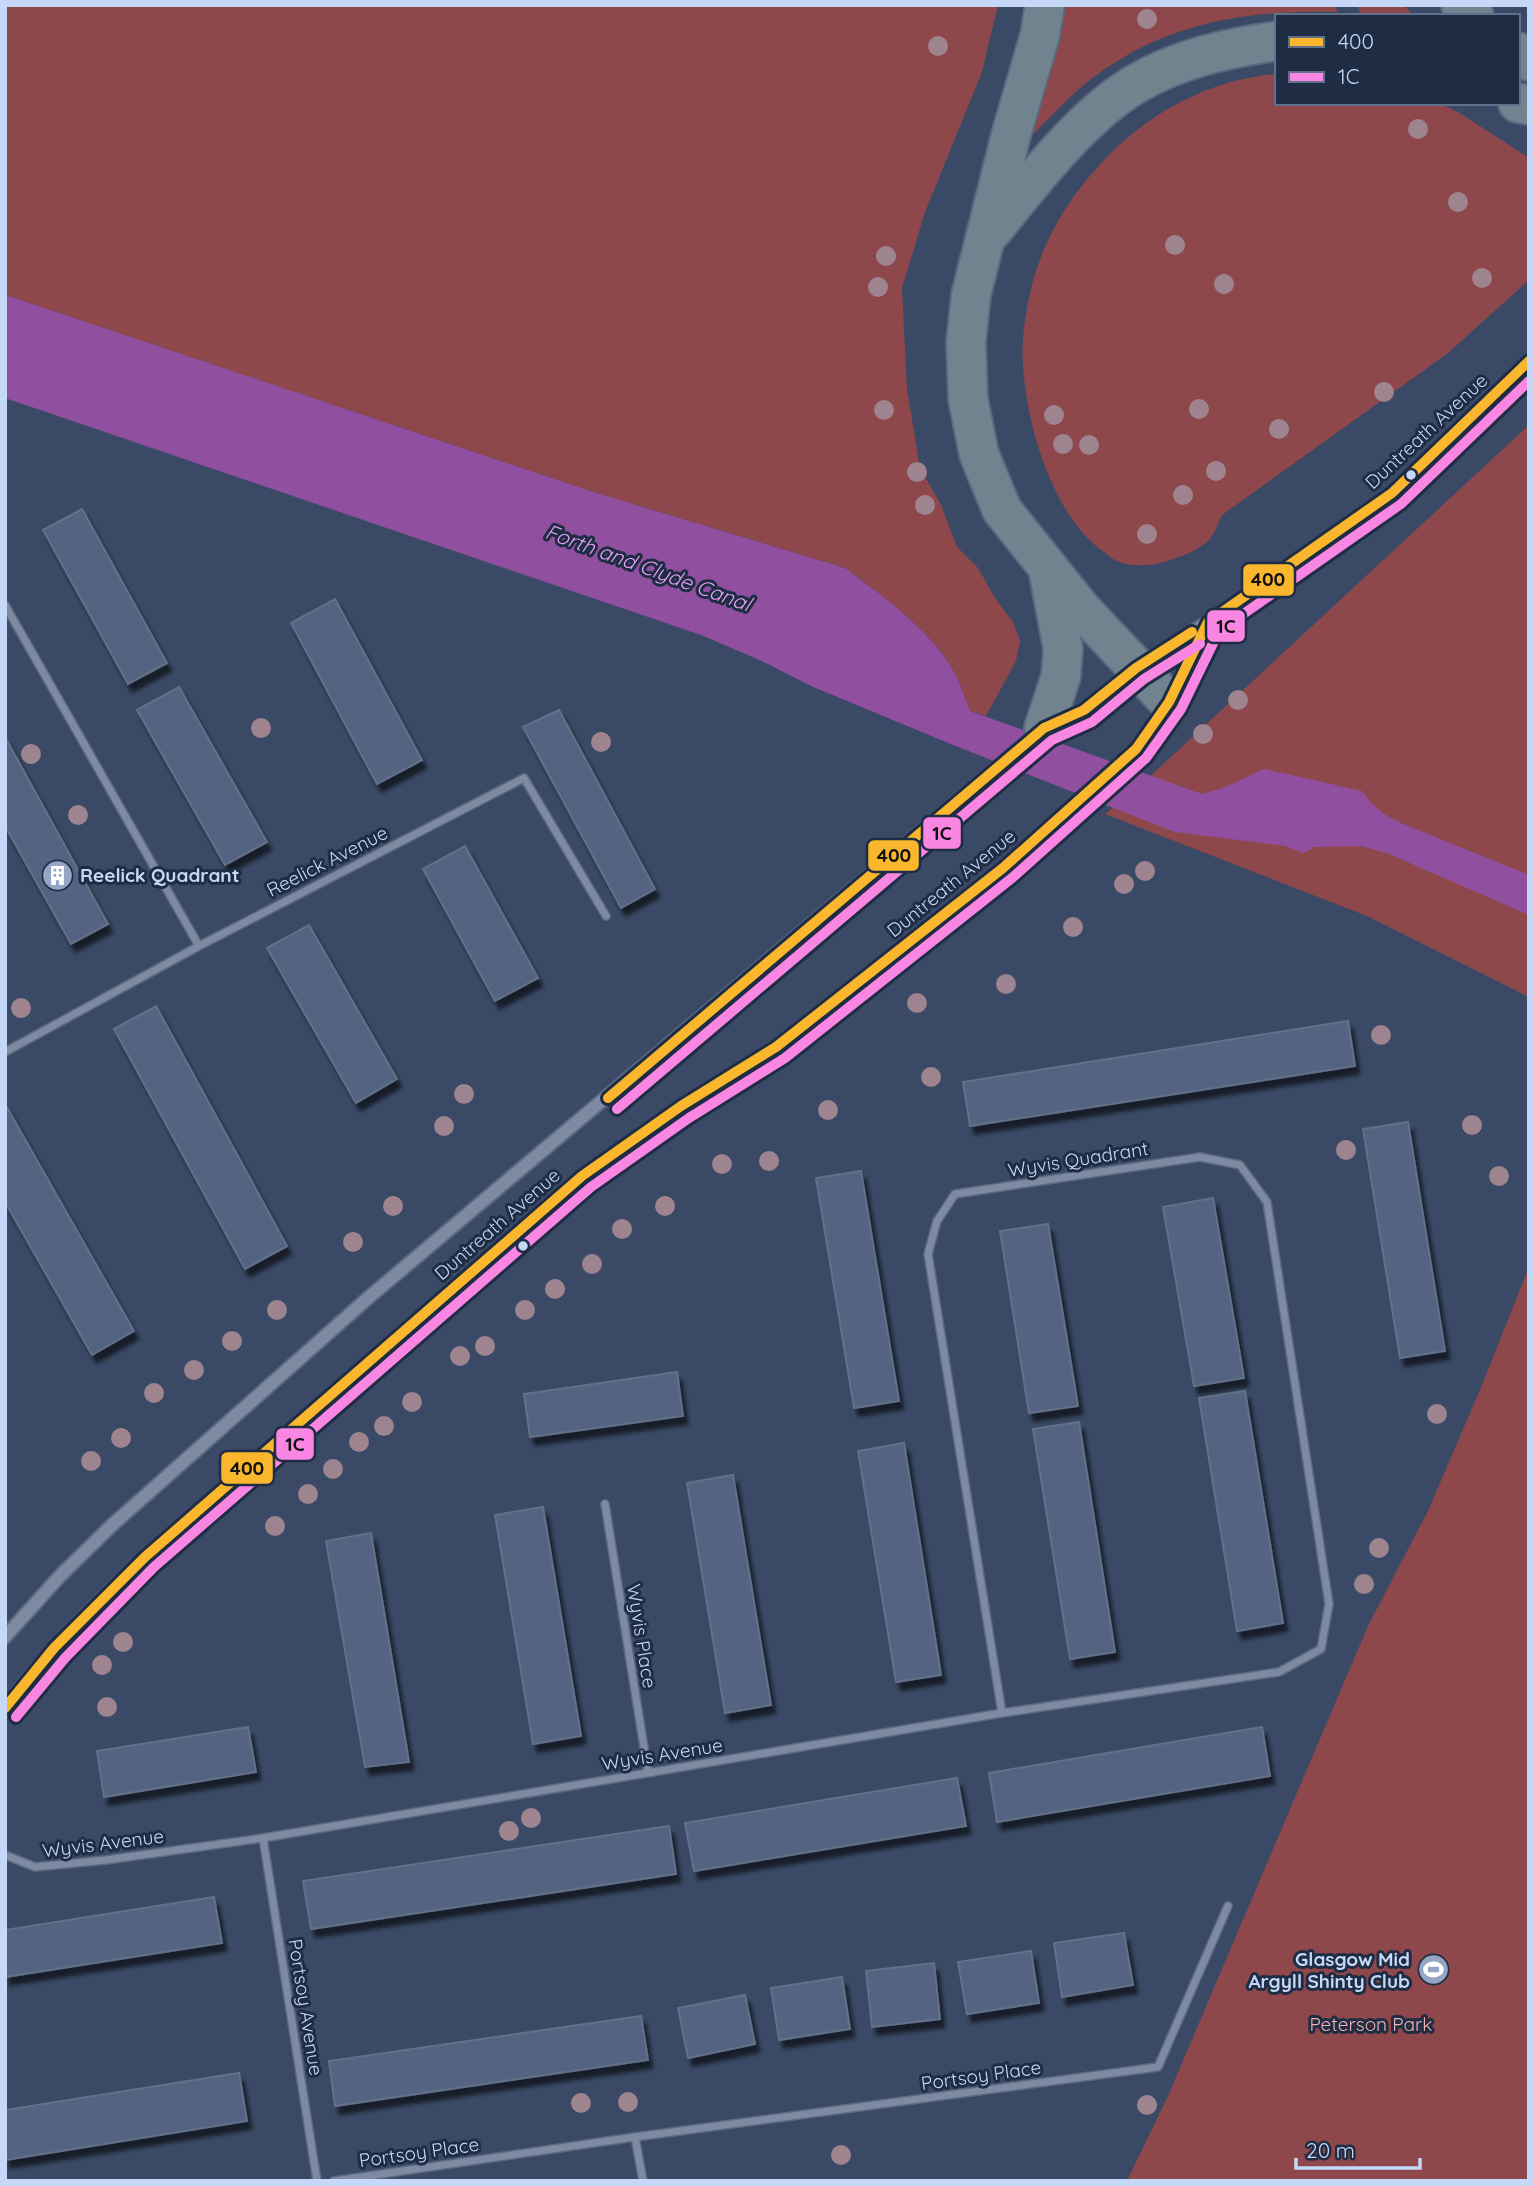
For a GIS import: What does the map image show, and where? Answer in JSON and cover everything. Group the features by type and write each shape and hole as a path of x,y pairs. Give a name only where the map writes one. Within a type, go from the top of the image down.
{"main road":[{"path":"1045,5 1037,45 1011,135 971,296 965,342 968,399 979,454 1002,510 1082,610 1168,702"},
{"path":"985,239 1049,161 1098,113 1133,85 1178,63 1234,47 1275,41"},
{"path":"1044,728 1060,676 1063,649 1048,569"}],"street":[{"name":"Duntreath Avenue","path":"5,1637 60,1576 111,1526 368,1298 1044,728 1084,710 1136,668 1208,622 1392,493 1529,361"},
{"path":"5,605 199,946"},
{"name":"Duntreath Avenue","path":"5,1708 23,1684 101,1599 145,1557 582,1176 681,1106 776,1047 1003,868 1136,749 1168,702 1208,622"},
{"name":"Reelick Avenue","path":"5,1052 199,946 524,778 606,916"},
{"name":"Wyvis Quadrant","path":"1002,1713 928,1254 937,1221 955,1194 1200,1157 1240,1165 1266,1202 1329,1604 1321,1649"},
{"name":"Wyvis Place","path":"605,1504 648,1772"},
{"name":"Wyvis Avenue","path":"5,1856 35,1867 263,1838 1002,1713 1279,1672 1321,1649"},
{"name":"Portsoy Avenue","path":"263,1838 317,2181"},
{"name":"Portsoy Place","path":"334,2181 635,2137 1158,2067 1228,1906"},
{"path":"635,2137 643,2181"}],"green space":[{"path":"5,5 998,5 982,72 925,212 902,288 907,389 920,468 941,505 957,547 978,568 1013,622 1020,641 1016,661 986,716 970,711 953,670 929,638 902,612 845,568 600,494 5,295"},
{"path":"1066,5 1334,5 1338,12 1239,17 1208,23 1148,44 1091,79 1032,135 1060,38"},
{"path":"1357,5 1403,5 1413,14 1361,14"},
{"path":"1275,74 1275,105 1442,105 1458,112 1529,158 1529,280 1448,353 1222,515 1212,536 1202,546 1181,557 1159,563 1122,563 1112,559 1086,536 1070,516 1057,493 1036,441 1025,388 1023,354 1023,334 1032,285 1045,248 1063,213 1086,180 1113,151 1167,109 1209,89"},
{"path":"1529,425 1529,997 1367,916 1105,814 1145,781"},
{"name":"Peterson Park","path":"1529,1267 1529,2181 1127,2181 1168,2096 1368,1626 1428,1511"}],"water":[{"name":"Forth and Clyde Canal","path":"5,295 600,494 845,568 902,612 929,638 953,670 970,711 1202,794 1223,788 1264,769 1362,791 1384,814 1395,820 1529,875 1529,915 1389,854 1361,846 1314,847 1304,853 1285,846 1175,832 811,686 701,635 5,398"}],"building":[{"path":"82,509 167,663 128,684 43,530"},
{"path":"335,599 422,760 377,784 291,623"},
{"path":"179,687 267,842 225,865 137,710"},
{"path":"559,710 655,889 621,908 523,727"},
{"name":"Reelick Quadrant","path":"5,737 108,924 71,944 5,826"},
{"path":"465,846 538,978 495,1001 423,869"},
{"path":"309,925 397,1079 356,1103 267,948"},
{"path":"156,1006 287,1246 245,1269 114,1029"},
{"path":"1348,1021 1355,1066 970,1126 963,1082"},
{"path":"5,1104 134,1331 92,1355 5,1202"},
{"path":"1408,1122 1445,1351 1400,1358 1363,1129"},
{"path":"861,1171 899,1401 854,1408 816,1178"},
{"path":"1213,1198 1244,1378 1194,1386 1163,1207"},
{"path":"1048,1224 1078,1406 1029,1413 1000,1231"},
{"path":"677,1372 683,1416 530,1437 524,1394"},
{"path":"1245,1391 1283,1623 1237,1631 1199,1398"},
{"path":"1079,1422 1115,1652 1070,1659 1033,1429"},
{"path":"904,1443 941,1675 896,1682 858,1451"},
{"path":"733,1475 771,1705 725,1713 687,1483"},
{"path":"543,1507 581,1736 533,1744 495,1515"},
{"path":"371,1533 409,1762 365,1767 326,1541"},
{"path":"248,1727 256,1772 104,1797 97,1751"},
{"path":"1262,1727 1270,1776 997,1822 989,1773"},
{"path":"957,1778 966,1826 694,1871 685,1823"},
{"path":"669,1826 676,1874 311,1929 303,1881"},
{"path":"214,1897 222,1943 5,1977 5,1930"},
{"path":"1124,1933 1133,1985 1062,1997 1054,1943"},
{"path":"1031,1951 1039,2003 967,2014 958,1962"},
{"path":"934,1963 940,2019 872,2027 866,1971"},
{"path":"842,1977 850,2029 779,2040 771,1988"},
{"path":"745,1995 755,2044 688,2058 678,2008"},
{"path":"641,2016 648,2060 335,2106 329,2061"},
{"path":"239,2073 247,2121 5,2160 5,2110"}],"transit line":[{"name":"400","path":"5,1708 54,1648 145,1557 582,1176 681,1106 776,1047 1003,868 1136,749 1169,702 1208,622 1392,493 1529,361"},
{"name":"1C","path":"16,1717 65,1658 154,1567 591,1187 689,1118 785,1058 1012,878 1146,758 1181,709 1219,631 1401,504 1529,381"},
{"name":"400","path":"608,1098 1044,728 1084,710 1136,668 1192,632"},
{"name":"1C","path":"617,1109 1052,740 1092,722 1144,679 1200,644"}],"place":[{"name":"Reelick Quadrant","path":"57,875"},
{"name":"Glasgow Mid Argyll Shinty Club","path":"1433,1970"}]}
